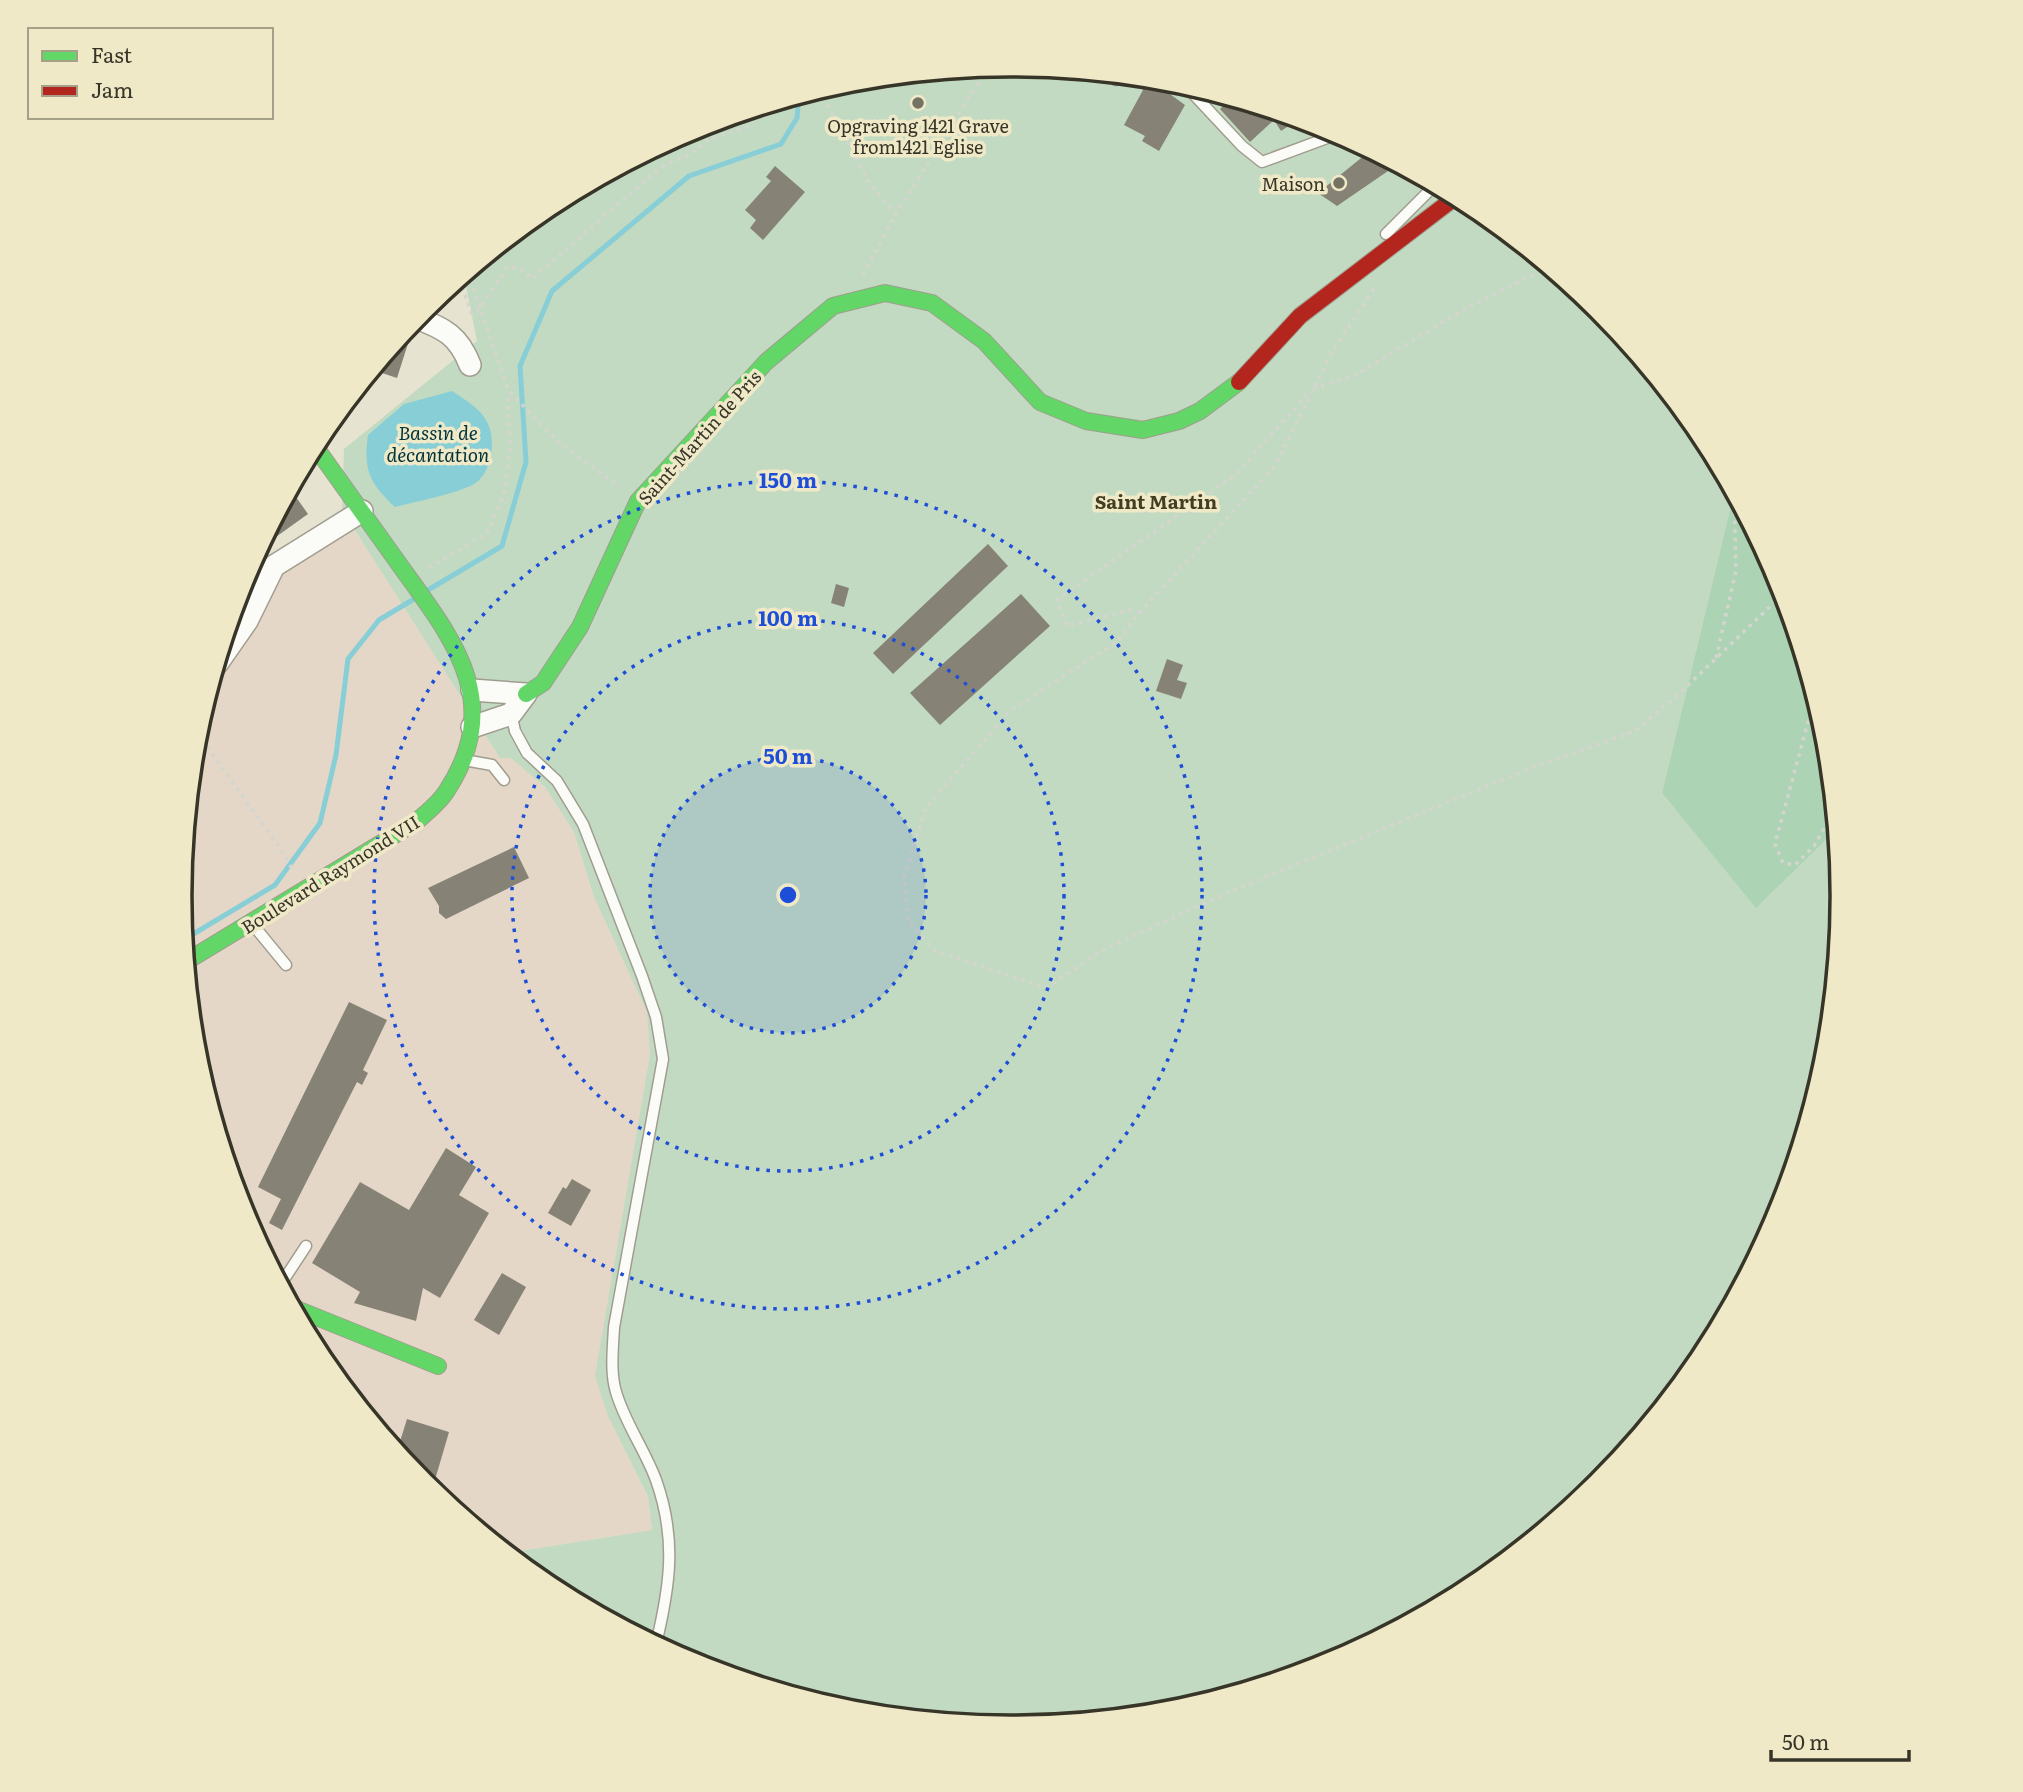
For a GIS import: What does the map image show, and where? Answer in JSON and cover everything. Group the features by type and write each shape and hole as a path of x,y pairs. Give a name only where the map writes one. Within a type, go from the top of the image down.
{"street":[{"name":"Saint-Martin de Pris","path":"515,700 543,683 580,627 638,501 766,362 833,306 885,293 932,303 984,341 1040,402 1086,421 1143,430 1179,421 1200,411 1247,376 1300,316 1448,203"},
{"path":"427,322 447,329 463,346 470,365"},
{"name":"Boulevard Raymond VII","path":"195,957 253,924 416,822 446,793 464,760 472,727 472,690 462,657 410,577 322,456"},
{"path":"233,641 247,621 274,566 362,512"},
{"path":"472,690 515,700"},
{"path":"472,727 515,700"},
{"path":"307,1313 438,1366"}],"lane":[{"path":"1198,99 1242,146 1262,162 1325,139"},
{"path":"1369,265 1381,239 1428,191"},
{"path":"515,700 515,731 527,752 557,781 583,824 656,1017 663,1059 614,1327 612,1362 615,1390 656,1481 668,1528 670,1584 658,1635"},
{"path":"464,760 492,765 504,780"},
{"path":"253,924 286,965"},
{"path":"286,1276 306,1246"}],"path":[{"path":"856,282 864,274 896,214 981,78"},
{"path":"824,99 870,184 896,214"},
{"path":"463,288 472,314 480,309 508,266 521,270 532,279 660,167 691,154 709,139 750,126 753,118"},
{"path":"1369,265 1375,290 1333,350 1275,466 1140,612 1118,641 1010,711 926,807 904,877 908,921 934,950 1046,988 1101,951 1222,894 1536,766 1633,732 1716,660 1775,602"},
{"path":"1140,612 1129,610 1067,626 1057,600 1235,475 1311,390 1354,376 1461,311 1541,271"},
{"path":"471,280 496,364 508,390 559,443 638,501"},
{"path":"410,577 487,533 504,494 510,449 508,390"},
{"path":"1716,660 1736,571 1735,512"},
{"path":"1810,714 1775,844 1783,863 1795,865 1814,846 1827,823"},
{"path":"206,746 294,871"}],"shaded area":[{"path":"342,510 500,758 511,757 545,787 574,832 594,897 647,1012 650,1055 608,1416 648,1498 652,1530 520,1551 513,1546 471,1512 432,1475 362,1395 302,1305 255,1209 220,1108 208,1056 194,950 192,896 194,842 208,736 236,633 266,558"}],"green space":[{"path":"1012,77 1118,84 1171,93 1275,120 1325,139 1374,161 1467,215 1552,280 1591,317 1661,397 1692,441 1731,505 1662,793 1756,907 1828,837 1830,896 1829,950 1815,1056 1803,1108 1768,1209 1721,1306 1692,1351 1661,1395 1591,1475 1552,1512 1467,1577 1374,1631 1275,1672 1223,1687 1118,1708 1065,1713 1012,1715 905,1708 852,1699 748,1672 649,1631 556,1577 520,1551 652,1530 648,1497 608,1416 595,1376 650,1055 647,1012 594,897 574,832 545,787 511,758 500,758 342,510 344,449 477,341 466,285 556,215 649,161 748,120 800,105 905,84"},
{"path":"1731,505 1768,583 1803,684 1815,736 1828,837 1756,908 1662,793"}],"water":[{"name":"Bassin de décantation","path":"452,391 486,419 492,448 485,473 467,487 395,507 370,476 367,458 368,435 404,404"}],"building":[{"path":"1141,88 1168,92 1185,105 1159,151 1142,141 1145,136 1124,125 1143,90"},
{"path":"1224,105 1248,114 1249,113 1275,120 1289,125 1281,131 1274,120 1250,142 1220,109"},
{"path":"1363,156 1388,171 1337,206 1318,193"},
{"path":"775,166 805,192 763,240 750,228 756,220 745,210 771,181 766,177"},
{"path":"408,343 397,378 382,373"},
{"path":"296,497 308,514 276,537"},
{"path":"988,544 1008,566 893,674 873,653"},
{"path":"836,584 849,588 844,607 831,603"},
{"path":"1021,594 1050,626 940,725 910,693"},
{"path":"1167,659 1183,665 1177,680 1187,683 1181,699 1156,691"},
{"path":"514,847 529,878 446,919 439,913 439,906 428,888"},
{"path":"349,1002 387,1020 363,1070 368,1073 362,1085 357,1082 282,1230 269,1223 281,1199 258,1187"},
{"path":"446,1148 476,1167 459,1195 489,1213 440,1298 423,1288 416,1321 354,1303 360,1292 312,1263 360,1182 409,1210"},
{"path":"572,1179 591,1190 571,1226 548,1213 563,1187 566,1189"},
{"path":"502,1273 526,1287 499,1335 474,1320"},
{"path":"407,1419 449,1432 435,1478 432,1475 400,1441"}],"waterway":[{"path":"428,590 502,546 526,462 520,366 552,291 689,176 781,144 797,118 798,106"},
{"path":"193,934 275,885 320,823 336,755 348,659 379,620 414,599"}],"traffic: fast":[{"path":"526,694 543,683 580,627 638,501 766,362 833,306 885,293 932,303 984,341 1040,402 1086,421 1143,430 1179,421 1200,411 1239,382"},
{"path":"195,956 416,822 446,792 463,760 471,730 472,702 466,676 455,649 441,624 322,456"},
{"path":"307,1313 438,1366"}],"traffic: jam":[{"path":"1239,382 1300,316 1448,203"}],"place":[{"name":"Opgraving 1421 Grave from1421 Eglise","path":"918,103"},
{"name":"Maison","path":"1339,183"}],"district":[{"name":"Saint Martin","path":"1156,501"}]}
